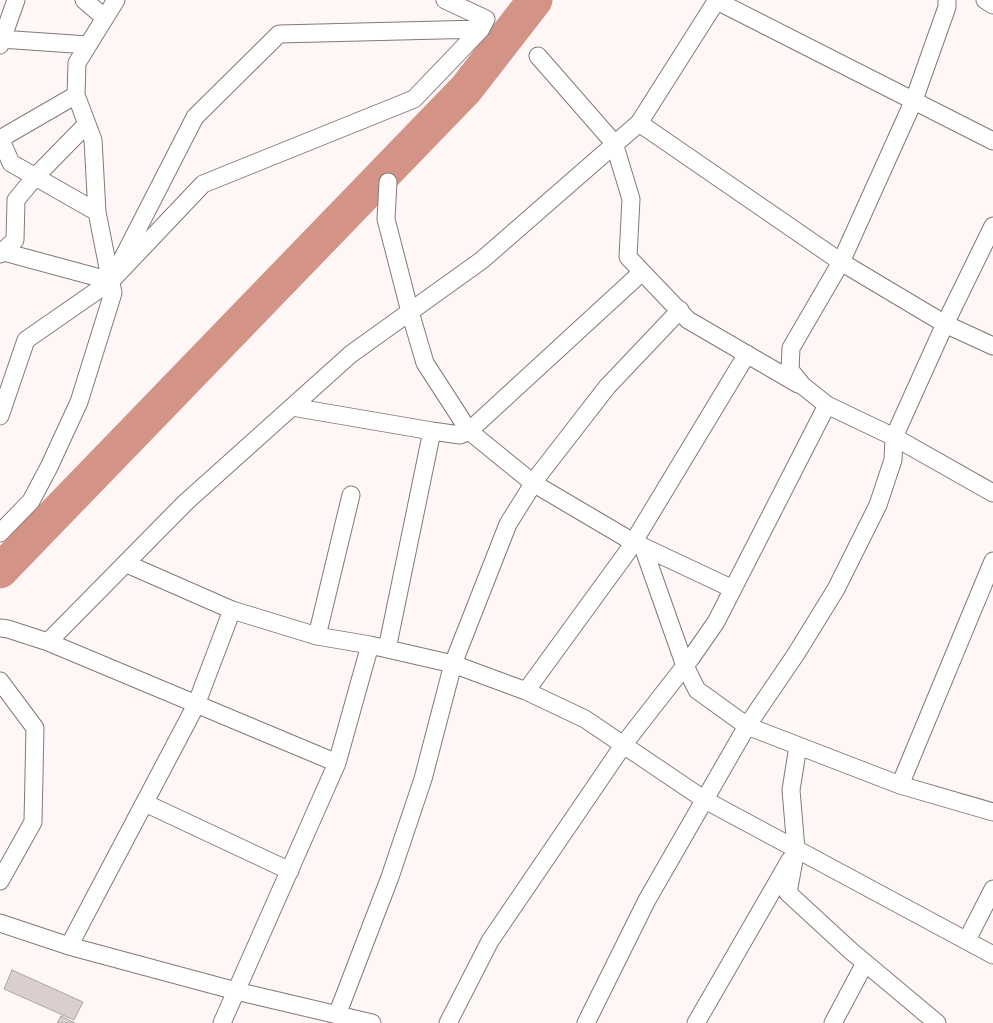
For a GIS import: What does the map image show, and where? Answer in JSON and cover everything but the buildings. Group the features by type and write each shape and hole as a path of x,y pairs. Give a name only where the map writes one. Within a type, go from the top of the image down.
{"street":[{"path":"16,0 1,41 88,45"},
{"path":"84,0 105,18"},
{"path":"0,533 30,501 79,402 113,293 97,212 93,140 76,95 77,63 116,0"},
{"path":"0,416 26,340 111,281 203,184 414,99 481,29 486,19 445,0"},
{"path":"48,642 127,564 186,502 351,354 482,260 614,143 639,123 717,0 993,141"},
{"path":"802,386 790,370 791,348 841,262 914,100 947,0"},
{"path":"985,0 993,5"},
{"path":"111,281 195,117 279,34 481,29"},
{"path":"538,56 614,143 631,199 628,257 688,320 802,386 827,405 894,438 993,493"},
{"path":"76,95 0,138 11,163 97,212"},
{"path":"639,123 841,262 945,324 993,346"},
{"path":"1,252 15,240 16,200 87,124"},
{"path":"388,182 386,219 425,363 469,431 533,483 638,545 733,589"},
{"path":"586,1023 647,900 747,726 796,654 836,589 878,505 893,460 894,438 945,324 993,226"},
{"path":"1,252 111,281"},
{"path":"292,407 460,435 469,431 642,272"},
{"path":"337,1015 390,877 423,779 453,664 508,524 533,483 607,387 680,310"},
{"path":"526,692 638,545 747,354"},
{"path":"448,1023 490,941 624,744 685,666 716,622 827,405"},
{"path":"388,649 432,431"},
{"path":"317,636 351,495"},
{"path":"638,545 685,666 697,690 747,726 900,785 993,812"},
{"path":"900,785 993,561"},
{"path":"127,564 232,610 317,636 370,645 453,664 526,692 585,719 705,800 993,955"},
{"path":"69,946 196,705 232,610"},
{"path":"0,628 8,629 48,642 337,763"},
{"path":"222,1023 337,763 370,645"},
{"path":"0,681 35,728 33,822 0,881"},
{"path":"798,746 791,790 796,849 788,892 865,963 937,1023"},
{"path":"145,803 290,870"},
{"path":"696,1023 796,849"},
{"path":"967,940 993,889"},
{"path":"0,923 69,946 236,991 372,1023"},
{"path":"833,1023 865,963"}],"waterway":[{"path":"0,571 466,89 535,0"}]}
